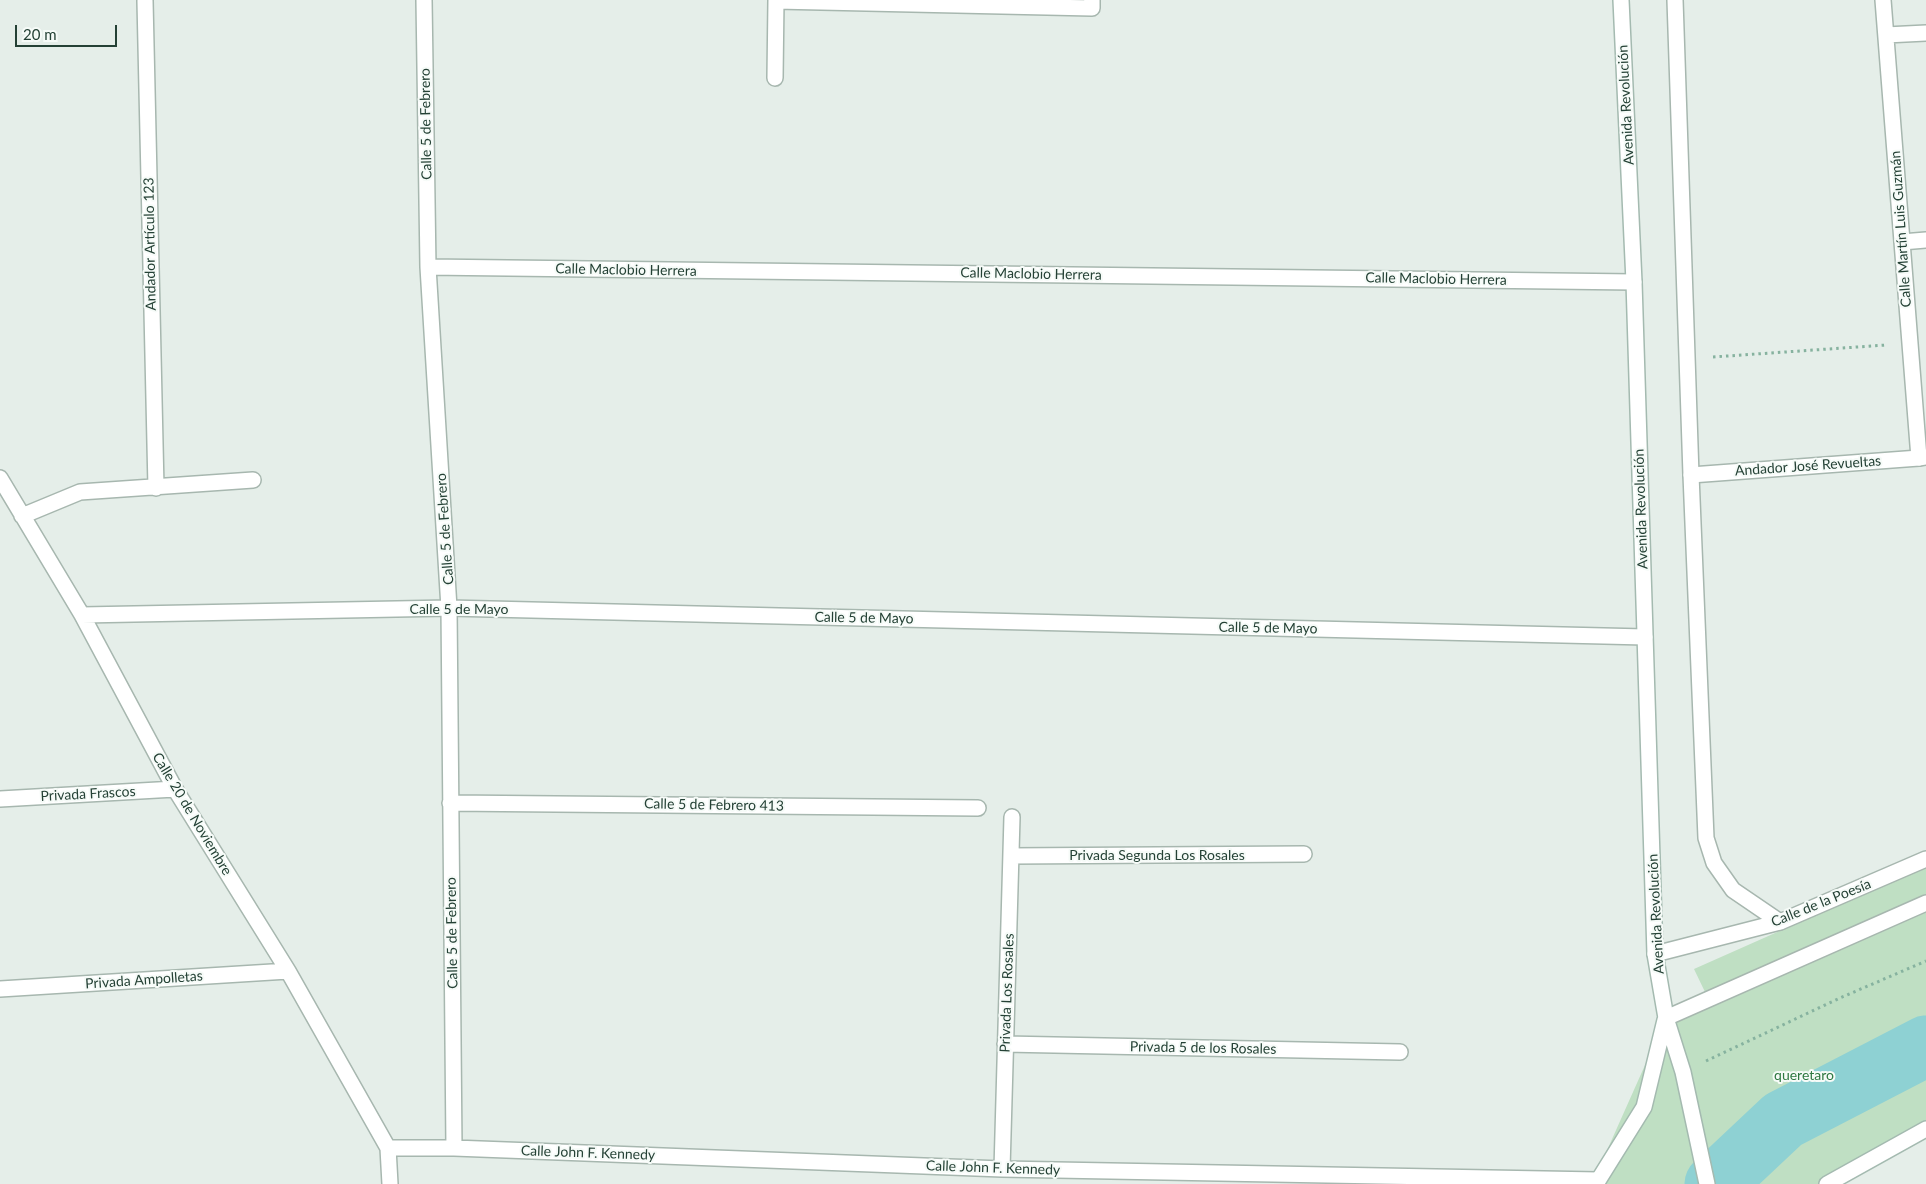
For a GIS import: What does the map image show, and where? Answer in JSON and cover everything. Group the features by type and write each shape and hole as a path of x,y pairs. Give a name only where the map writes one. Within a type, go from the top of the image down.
{"street":[{"name":"Calle 5 de Febrero","path":"424,0 428,267 450,608 454,1148"},
{"path":"775,78 776,1 1092,8 1092,0"},
{"name":"Avenida Revolución","path":"1620,0 1634,282 1655,954 1666,1018 1683,1072 1707,1184"},
{"path":"1675,0 1690,475 1706,838 1714,862 1733,890 1780,922"},
{"name":"Calle Martín Luis Guzmán","path":"1883,0 1909,344 1922,457"},
{"name":"Andador Artículo 123","path":"145,1 156,488"},
{"path":"1886,36 1926,33"},
{"path":"1902,242 1926,240"},
{"name":"Calle Maclobio Herrera","path":"428,267 1634,282"},
{"name":"Andador José Revueltas","path":"1690,475 1922,457"},
{"name":"Calle 20 de Noviembre","path":"0,478 82,615 175,789 288,971 388,1148"},
{"path":"22,516 80,492 253,480"},
{"name":"Calle 5 de Mayo","path":"82,615 450,608 1645,637"},
{"name":"Privada Frascos","path":"0,799 175,789"},
{"name":"Calle 5 de Febrero 413","path":"450,803 978,808"},
{"name":"Privada Los Rosales","path":"1002,1169 1012,818"},
{"name":"Privada Segunda Los Rosales","path":"1011,856 1304,854"},
{"name":"Calle de la Poesía","path":"1655,954 1780,922 1926,859"},
{"path":"1666,1018 1926,903"},
{"name":"Privada Ampolletas","path":"0,990 288,971"},
{"name":"Avenida Revolución","path":"1597,1182 1644,1107 1666,1018"},
{"name":"Privada 5 de los Rosales","path":"1005,1044 1400,1052"},
{"path":"1827,1184 1926,1129"},
{"path":"388,1148 390,1184"},
{"name":"Calle John F. Kennedy","path":"388,1148 454,1148 1002,1169 1597,1182"}],"path":[{"path":"1687,359 1909,344"},
{"path":"1683,1072 1840,998 1926,961"}],"green space":[{"path":"1926,866 1926,898 1705,992 1694,969"},
{"name":"queretaro","path":"1926,903 1926,1135 1830,1184 1592,1184 1666,1018"}],"waterway":[{"path":"1715,1184 1783,1120 1926,1046"}]}
